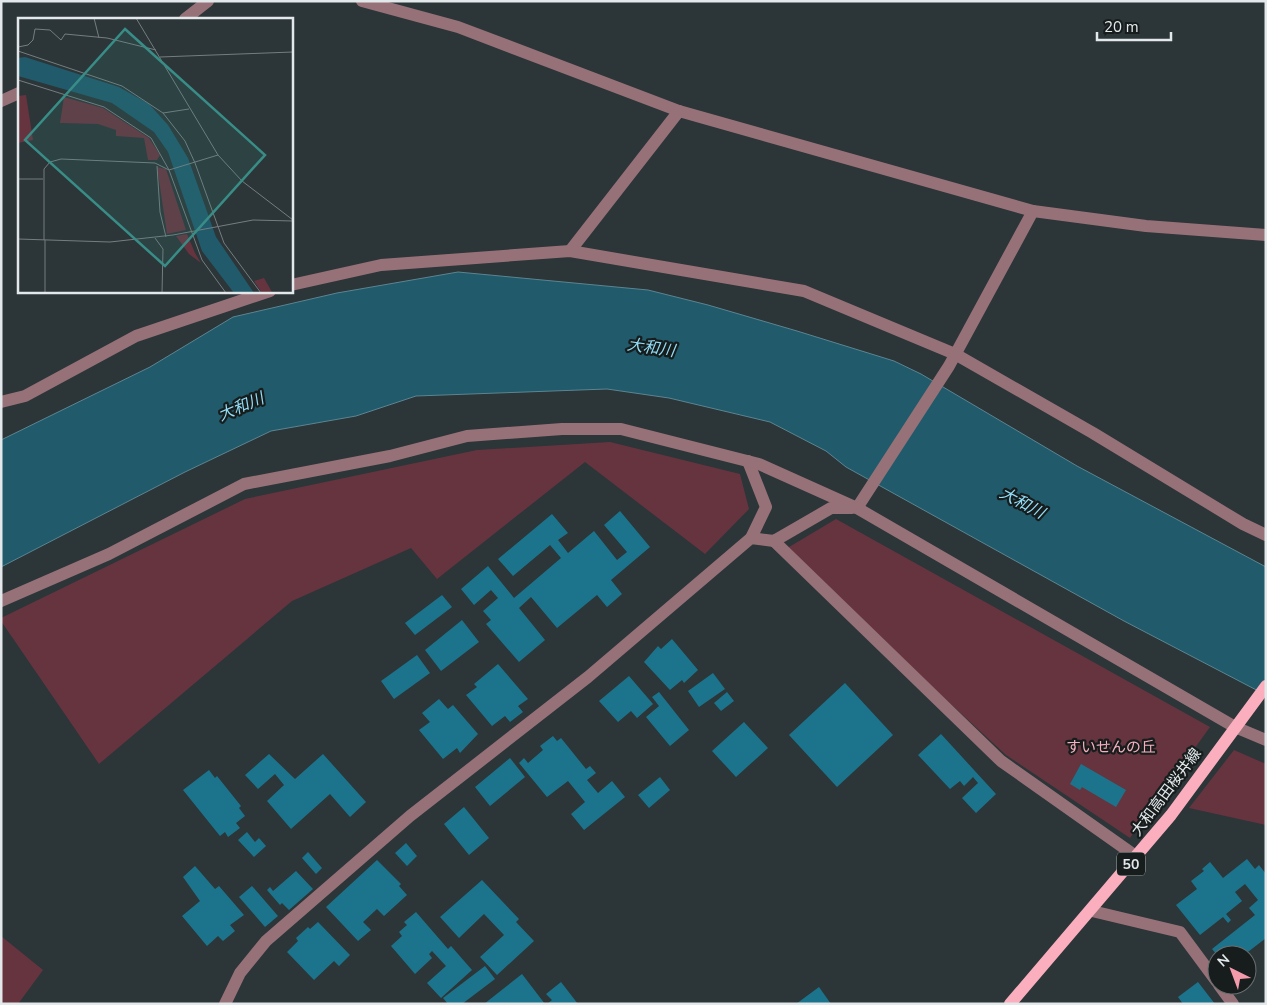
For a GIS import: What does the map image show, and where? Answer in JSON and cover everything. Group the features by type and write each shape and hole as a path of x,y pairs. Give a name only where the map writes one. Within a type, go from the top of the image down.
{"main road":[{"name":"大和高田桜井線","path":"1010,1004 1092,911 1171,815 1266,686"}],"street":[{"path":"186,18 208,1"},
{"path":"362,1 458,27 679,111 1033,211 1146,226 1266,235"},
{"path":"1,101 18,93"},
{"path":"570,251 679,111"},
{"path":"774,541 831,508 860,504 952,360 1033,211"},
{"path":"292,285 381,266 570,251 804,291 952,360 1093,433 1244,524 1266,535"},
{"path":"1,402 25,396 136,336 267,292"},
{"path":"1,601 110,554 244,484 390,456 467,436 562,429 620,429 748,461 860,504 1235,727 1266,740"},
{"path":"225,1004 240,973 266,941 410,816 588,676 751,538 766,507 748,461"},
{"path":"751,538 774,541 1001,761 1137,857"},
{"path":"1092,911 1180,932 1207,969"}],"green space":[{"path":"610,442 740,474 749,509 705,554 585,462 437,579 411,548 292,601 99,764 1,621 1,618 245,499 477,450"},
{"name":"すいせんの丘","path":"836,519 1210,727 1130,838 1006,755 784,550"},
{"path":"1234,750 1266,764 1266,825 1189,808"},
{"path":"1,936 43,970 18,1004 1,1004"}],"water":[{"name":"大和川","path":"458,272 648,290 797,331 894,361 921,374 1077,466 1266,567 1266,695 1124,621 846,467 826,451 770,422 669,398 607,389 416,396 356,416 271,431 185,472 1,567 1,440 150,367 233,317 337,293"}],"building":[{"path":"620,511 650,547 611,580 622,594 607,607 597,595 557,628 531,597 519,608 545,640 519,662 486,624 491,620 483,611 498,598 491,590 474,605 461,589 488,566 514,598 561,558 550,545 513,576 498,559 552,514 568,533 558,540 568,553 594,531 617,560 627,552 604,525"},
{"path":"442,595 452,607 415,635 405,623"},
{"path":"462,620 479,642 441,671 425,650"},
{"path":"672,639 698,670 684,683 682,680 670,690 644,662 658,646 661,649"},
{"path":"417,655 430,673 394,699 381,681"},
{"path":"498,664 528,699 518,706 523,712 510,722 505,716 492,726 466,695 477,687 474,684"},
{"path":"713,673 725,689 699,707 688,691"},
{"path":"629,676 653,704 637,718 631,711 618,722 599,701"},
{"path":"845,683 893,735 837,787 789,735"},
{"path":"659,692 689,730 670,746 646,717 659,706 652,697"},
{"path":"727,692 734,701 721,711 714,703"},
{"path":"439,699 448,709 453,705 478,734 460,753 457,748 443,759 419,730 430,722 422,713"},
{"path":"744,722 768,748 736,777 712,751"},
{"path":"941,734 996,794 976,813 962,798 978,783 973,777 964,786 960,781 950,789 918,755"},
{"path":"553,736 557,741 561,738 586,769 590,766 596,773 587,780 598,793 612,781 625,797 584,830 571,814 585,802 568,781 547,797 519,763 524,758 528,763 543,750 540,746"},
{"path":"269,754 295,779 323,754 366,802 350,817 330,794 291,829 267,801 284,785 275,774 258,789 245,775"},
{"path":"510,758 525,777 490,806 475,787"},
{"path":"1081,764 1126,790 1116,807 1082,787 1080,790 1070,784"},
{"path":"209,770 215,778 217,776 241,806 239,808 245,816 236,823 240,828 228,837 225,832 220,836 183,790"},
{"path":"660,777 670,790 649,808 638,795"},
{"path":"464,807 489,838 469,855 444,824"},
{"path":"247,832 255,842 259,838 266,846 254,857 238,840"},
{"path":"406,843 417,856 407,866 395,853"},
{"path":"308,852 322,868 316,874 302,858"},
{"path":"1247,859 1255,869 1259,865 1266,874 1266,938 1257,945 1217,945 1255,915 1249,908 1258,900 1245,884 1235,892 1242,901 1226,914 1231,920 1228,923 1223,917 1200,935 1176,905 1197,889 1191,881 1204,871 1202,869 1210,862 1223,878"},
{"path":"377,860 401,884 399,886 407,895 384,916 377,909 363,922 371,930 358,941 326,907"},
{"path":"195,866 215,889 219,886 244,915 230,925 235,931 223,941 218,936 207,946 182,916 200,901 183,877"},
{"path":"296,871 313,889 289,910 282,903 280,905 267,890 270,887 273,891"},
{"path":"482,880 519,919 516,922 534,941 497,975 480,957 504,935 484,914 459,938 440,917"},
{"path":"252,886 278,916 265,927 239,897"},
{"path":"416,912 448,949 451,946 472,970 441,998 427,983 446,966 432,951 429,954 432,958 415,974 391,946 402,936 399,932 407,925 404,922"},
{"path":"318,922 350,955 339,966 334,961 314,980 287,952 298,941 296,938 308,927 310,929"},
{"path":"485,966 495,979 462,1004 448,1004 443,998"},
{"path":"522,974 545,1004 484,1004"},
{"path":"561,982 578,1004 547,1004 552,1000 546,994"},
{"path":"1198,982 1215,1004 1183,1004 1178,997"},
{"path":"819,987 831,1004 796,1004"}]}
